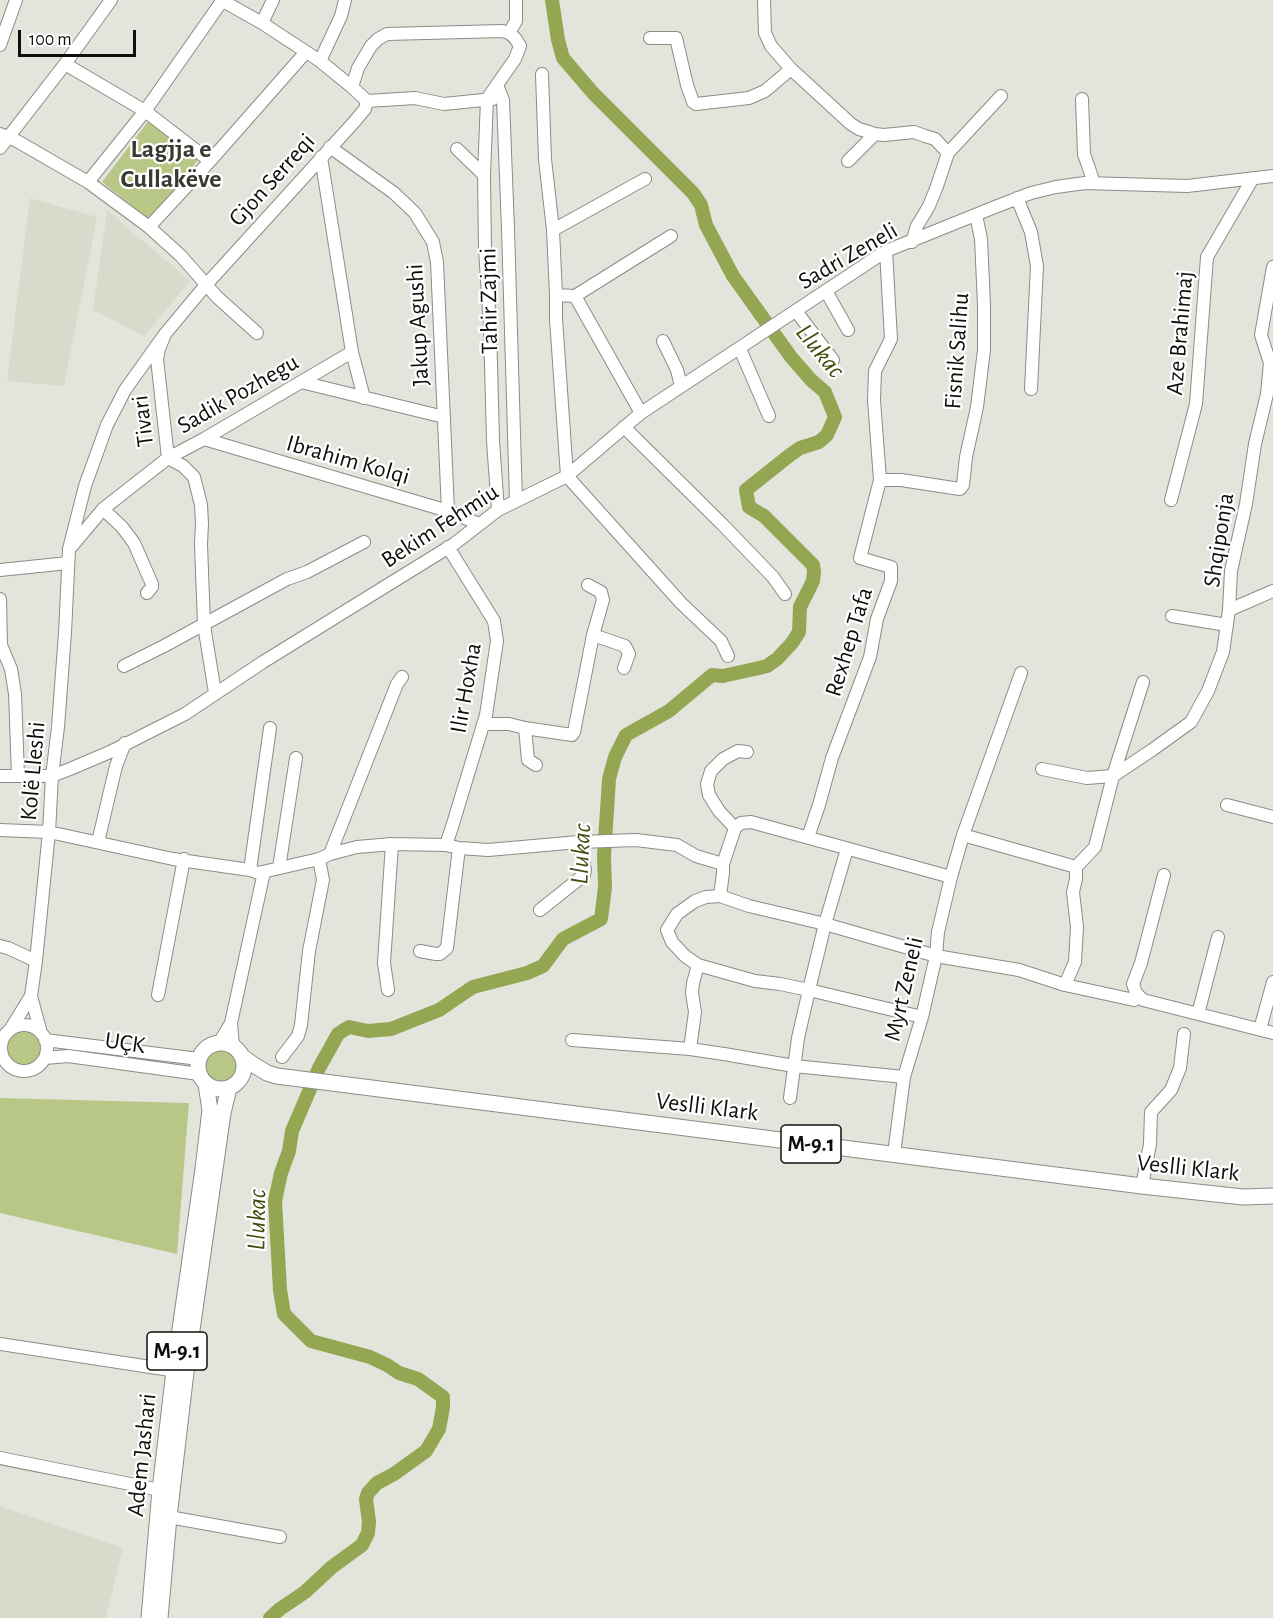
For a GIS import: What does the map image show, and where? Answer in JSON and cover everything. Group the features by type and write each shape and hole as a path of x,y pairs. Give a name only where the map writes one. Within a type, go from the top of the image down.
{"main road":[{"path":"201,1072 206,1048 232,1048"},
{"name":"Veslli Klark","path":"232,1048 267,1073 278,1076 1142,1186 1243,1197 1273,1196"},
{"name":"M-9.1","path":"160,1618 180,1371 223,1113 234,1085 244,1071 232,1048"},
{"name":"M-9.1","path":"201,1072 217,1089 234,1085"},
{"name":"Adem Jashari","path":"149,1618 160,1490 180,1371 210,1110 201,1072"},
{"name":"Veslli Klark","path":"234,1085 278,1076"}],"street":[{"path":"1,40 16,0"},
{"path":"0,148 4,136 66,64 111,0"},
{"path":"88,182 145,111 221,0 262,23 320,61 367,101 415,98 444,104 487,99 503,100"},
{"path":"262,23 273,0"},
{"path":"320,61 341,16 345,0"},
{"path":"509,33 516,21 516,0"},
{"path":"764,0 765,33 771,46 791,69 851,124 875,134 914,132 935,139 948,153"},
{"path":"352,87 358,68 371,46 387,34 502,31 509,33 520,46 487,99"},
{"path":"650,38 676,38 687,85 693,102 696,104 749,98 765,91 791,69"},
{"path":"149,227 306,52"},
{"path":"66,64 145,111 210,161"},
{"path":"542,74 545,159 553,230 556,319 567,476 681,603 721,641 728,656"},
{"name":"Tahir Zajmi","path":"497,85 503,100 516,501"},
{"path":"912,242 917,226 929,206 948,153 1001,96"},
{"name":"Tahir Zajmi","path":"487,99 484,175 485,249 498,510"},
{"path":"1082,99 1084,154 1094,183"},
{"name":"Gjon Serreqi","path":"205,286 365,109 367,101"},
{"path":"848,161 875,134"},
{"path":"4,136 88,182 149,227 181,256 205,286 257,333"},
{"path":"457,149 484,175"},
{"path":"325,152 352,352 364,398"},
{"name":"Jakup Agushi","path":"325,152 394,193 415,213 433,242 437,262 448,511"},
{"name":"Sadri Zeneli","path":"740,349 886,251 1030,193 1085,183 1187,186 1273,176"},
{"name":"Aze Brahimaj","path":"1171,500 1196,404 1207,257 1253,178"},
{"path":"553,230 645,179"},
{"path":"1017,198 1031,232 1037,266 1031,389"},
{"name":"Fisnik Salihu","path":"880,480 901,480 960,489 963,485 966,457 977,407 984,350 981,239 976,215"},
{"path":"556,296 575,296 671,236"},
{"name":"Rexhep Tafa","path":"808,837 832,758 870,657 877,619 891,581 891,567 860,558 880,480 874,400 875,370 891,339 886,251"},
{"name":"Shqiponja","path":"1113,776 1191,722 1208,691 1223,652 1229,610 1231,571 1267,394 1270,363 1261,335 1273,267"},
{"name":"Tivari","path":"205,286 165,334 157,359 168,458 183,466 194,477 201,505 204,625 215,693"},
{"path":"826,291 848,330"},
{"path":"575,296 641,413"},
{"path":"790,315 833,360"},
{"name":"Kolë Lleshi","path":"31,996 60,703 69,549 85,486 107,425 125,390 165,334"},
{"path":"663,341 677,370 681,386"},
{"path":"740,349 770,416"},
{"name":"Bekim Fehmiu","path":"52,776 185,714 448,547 498,510 567,476 641,413 740,349"},
{"name":"Sadik Pozhegu","path":"69,549 103,509 168,458 352,352"},
{"path":"301,382 444,417"},
{"path":"624,428 723,525 773,577 785,594"},
{"name":"Ibrahim Kolqi","path":"204,439 448,511 479,524"},
{"path":"103,509 122,527 134,543 152,584 147,593"},
{"path":"124,666 287,579 307,572 364,542"},
{"name":"Ilir Hoxha","path":"446,845 483,724 497,641 494,621 448,547"},
{"path":"0,570 68,563"},
{"path":"483,724 509,724 569,735 574,732 593,635 603,600 601,592 588,585"},
{"path":"1229,610 1273,591"},
{"path":"0,599 1,645 11,669 15,694 18,776"},
{"path":"1172,616 1227,625"},
{"path":"593,635 625,646 629,654 624,668"},
{"name":"Myrt Zeneli","path":"894,1154 904,1077 922,1017 951,877 963,835 1021,673"},
{"path":"282,1057 298,1036 301,1025 309,951 323,880 325,856 400,680"},
{"path":"1065,985 1075,962 1077,927 1073,892 1076,867 1095,847 1113,776 1143,681"},
{"path":"250,870 270,728"},
{"path":"525,728 526,754 528,760 536,765"},
{"path":"98,843 116,766 125,743"},
{"path":"735,828 719,811 709,795 706,784 711,771 723,759 738,752 747,752"},
{"path":"279,868 296,758"},
{"path":"1041,769 1087,778 1113,776"},
{"path":"0,776 52,776"},
{"path":"1227,805 1273,817"},
{"path":"720,896 723,864 735,828 741,823 751,822 951,877"},
{"path":"0,830 49,832 258,873 357,847 392,844 446,845 488,850 636,840 677,845 696,856 723,864"},
{"path":"963,835 1076,867"},
{"path":"540,910 584,875 584,842"},
{"path":"388,990 384,963 392,844"},
{"path":"420,951 440,954 447,948 459,848"},
{"path":"790,1098 798,1038 825,924 847,849"},
{"path":"158,995 184,859"},
{"path":"232,1048 231,1023 264,872"},
{"path":"1164,875 1141,963 1133,984 1136,993 1143,1000 1273,1033"},
{"path":"922,1017 809,990 754,981 698,965 685,956 672,942 668,930 677,914 695,901 720,896 749,906 825,924 936,956 1019,970 1065,985 1134,1000 1136,993"},
{"path":"1198,1014 1218,937"},
{"path":"0,946 36,961"},
{"path":"690,1049 695,1012 692,993 698,965"},
{"path":"1260,1029 1273,982"},
{"path":"5,1034 31,996"},
{"path":"31,996 46,1048 45,1058"},
{"name":"UÇK","path":"26,1025 34,1028 43,1036 201,1072 68,1056 45,1058 34,1069 17,1070 2,1059 1,1044 5,1034 17,1026 26,1025"},
{"path":"1142,1186 1150,1144 1151,1112 1171,1090 1180,1068 1184,1034"},
{"path":"572,1040 690,1049 794,1066 904,1077"},
{"path":"0,1344 180,1371"},
{"path":"0,1458 160,1490"},
{"name":"Adem Jashari","path":"169,1517 280,1537"}],"shaded area":[{"path":"30,198 97,217 64,386 7,381"},
{"path":"107,210 190,281 144,336 93,310"},
{"path":"0,1506 123,1548 106,1618 0,1618"}],"green space":[{"path":"150,119 199,159 150,220 102,182"},
{"path":"24,1031 36,1036 41,1048 36,1060 24,1065 12,1060 7,1048 12,1036"},
{"path":"221,1048 233,1053 238,1065 233,1077 221,1082 209,1077 204,1065 209,1053"},
{"path":"0,1098 189,1103 177,1254 0,1213"}],"waterway":[{"name":"Llukac","path":"270,1618 362,1545 368,1533 366,1499 368,1493 377,1483 426,1451 439,1429 443,1407 443,1397 418,1379 399,1373 370,1357 311,1341 284,1314 280,1290 275,1201 289,1151 292,1131 319,1068 338,1034 349,1027 368,1031 391,1029 439,1010 473,987 527,973 543,966 563,939 601,919 605,887 604,856 609,779 615,757 626,735 669,711 712,675 723,676 759,668 777,659 799,632 800,607 813,581 813,565 764,516 749,507 746,490 800,448 819,442 827,435 835,417 825,392 791,357 733,276 706,225 701,205 693,193 593,93 563,58 552,0"}],"district":[{"name":"Lagjja e Cullakëve","path":"171,164"}]}
